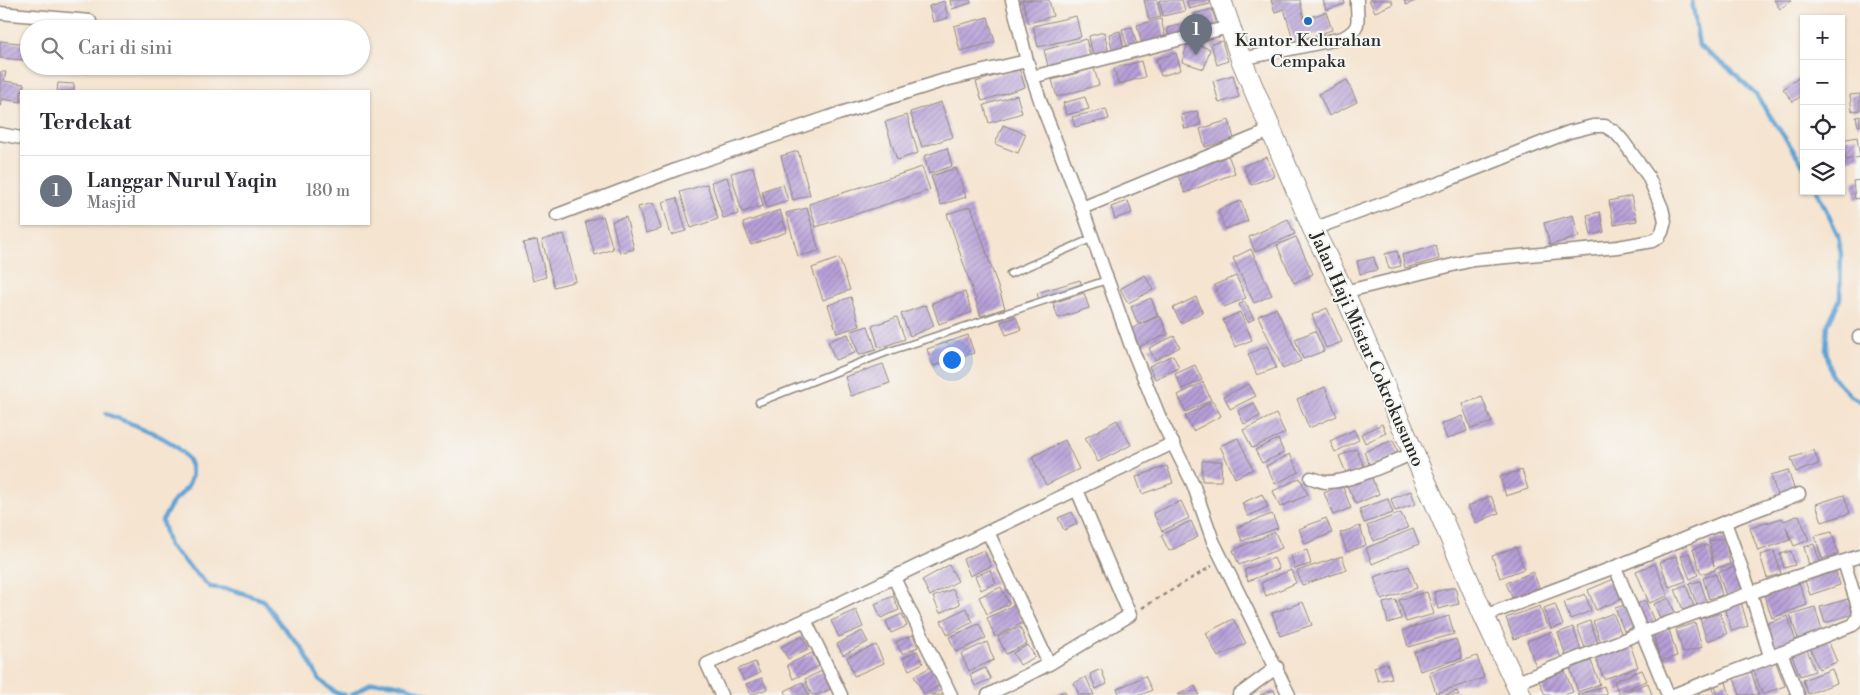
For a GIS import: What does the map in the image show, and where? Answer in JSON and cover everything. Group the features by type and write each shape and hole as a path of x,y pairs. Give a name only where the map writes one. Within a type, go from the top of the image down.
{"main road":[{"name":"Jalan Haji Mistar Cokrokusumo","path":"1221,0 1241,59 1313,229 1344,292 1484,616 1518,689"}],"street":[{"path":"1012,0 1032,77 1082,208 1130,346 1193,484 1213,541 1289,695"},
{"path":"1241,59 1343,38 1358,26 1357,0"},
{"path":"0,12 80,20"},
{"path":"1032,77 1229,27"},
{"path":"557,215 678,169 838,114 945,80 1028,60"},
{"path":"1313,229 1445,181 1569,132 1593,126 1605,126 1615,132 1623,141 1648,176 1662,208 1665,221 1662,232 1659,237 1652,241 1618,247 1473,260 1344,292"},
{"path":"1082,208 1272,130"},
{"path":"0,134 20,138"},
{"path":"722,695 707,664 894,578 1173,443"},
{"path":"1311,478 1327,482 1345,478 1414,453"},
{"path":"988,695 1049,664 1130,615 1077,490"},
{"path":"1484,616 1615,567 1724,522 1799,494"},
{"path":"1724,522 1775,655 1798,695"},
{"path":"988,532 1049,664"},
{"path":"1518,689 1643,632 1860,556"},
{"path":"1673,695 1854,625 1858,618 1859,610 1844,562"},
{"path":"1615,567 1668,695"},
{"path":"894,578 951,695"},
{"path":"805,620 841,695"},
{"path":"1239,695 1277,668"}],"lane":[{"path":"1010,274 1092,238"},
{"path":"759,402 890,352 1107,280"}],"path":[{"path":"1130,615 1223,560"}],"building":[{"path":"950,0 970,0 971,3 952,9"},
{"path":"1022,0 1049,0 1053,16 1029,23"},
{"path":"1144,0 1157,0 1161,17 1149,20"},
{"path":"1159,0 1182,0 1185,11 1163,16"},
{"path":"1210,0 1210,4 1189,9 1187,1"},
{"name":"Kantor Kelurahan Cempaka","path":"1271,0 1300,0 1304,19 1326,12 1332,30 1294,42 1284,9 1275,12"},
{"path":"1323,0 1344,0 1345,4 1326,10"},
{"path":"1369,0 1391,0 1393,4 1375,12"},
{"path":"1404,0 1417,0 1406,5"},
{"path":"1774,0 1792,0 1780,9"},
{"path":"944,1 948,18 933,22 929,6"},
{"path":"1212,9 1218,28 1200,33 1194,14"},
{"path":"1076,16 1081,37 1038,47 1033,26"},
{"path":"988,17 995,42 960,51 954,26"},
{"path":"1161,19 1166,41 1143,47 1137,25"},
{"path":"1194,21 1197,33 1170,40 1167,28"},
{"path":"1132,27 1137,45 1127,47 1122,29"},
{"path":"1120,31 1124,50 1113,53 1109,34"},
{"path":"1104,32 1109,53 1093,57 1089,36"},
{"path":"1086,39 1091,59 1049,70 1044,50"},
{"path":"0,41 20,43 20,60 0,58"},
{"path":"1222,41 1228,61 1217,65 1211,44"},
{"path":"1188,42 1210,49 1204,69 1182,62"},
{"path":"1176,53 1181,70 1161,76 1156,59"},
{"path":"1141,61 1145,77 1118,84 1114,68"},
{"path":"1019,68 1025,87 982,101 976,82"},
{"path":"1094,68 1099,85 1057,97 1052,80"},
{"path":"0,72 6,72 4,81 24,84 23,90 20,90 20,102 2,99 0,107"},
{"path":"1233,75 1239,97 1219,103 1213,81"},
{"path":"1800,77 1800,97 1793,102 1783,89"},
{"path":"1347,80 1357,102 1329,116 1319,94"},
{"path":"58,83 74,84 74,90 57,90"},
{"path":"1860,94 1860,110 1852,111 1850,95"},
{"path":"1017,95 1022,113 989,123 984,105"},
{"path":"1085,97 1089,109 1066,115 1063,103"},
{"path":"941,102 953,137 922,147 910,112"},
{"path":"1106,109 1109,119 1075,127 1072,117"},
{"path":"1197,111 1201,125 1185,129 1181,115"},
{"path":"907,115 918,153 897,160 885,122"},
{"path":"1860,116 1860,126 1858,126 1856,117"},
{"path":"1229,120 1234,139 1205,147 1200,129"},
{"path":"1003,125 1026,134 1018,153 995,144"},
{"path":"1857,137 1860,157 1846,160 1845,139"},
{"path":"947,148 952,166 929,174 924,156"},
{"path":"798,151 810,195 793,200 781,156"},
{"path":"1228,155 1235,173 1185,193 1178,176"},
{"path":"1267,157 1274,176 1251,185 1243,166"},
{"path":"753,167 763,206 742,212 731,173"},
{"path":"922,167 930,190 816,227 809,204"},
{"path":"956,168 966,197 941,205 931,176"},
{"path":"727,177 738,214 723,218 711,182"},
{"path":"1860,180 1860,198 1855,199 1853,181"},
{"path":"707,184 718,219 691,228 680,192"},
{"path":"783,184 788,201 767,208 762,191"},
{"path":"1631,196 1637,221 1614,225 1609,201"},
{"path":"677,198 686,231 671,235 662,202"},
{"path":"1128,201 1132,213 1115,219 1111,207"},
{"path":"1241,201 1248,221 1225,229 1218,210"},
{"path":"653,203 661,229 646,233 638,207"},
{"path":"971,206 1005,308 981,316 947,214"},
{"path":"807,208 819,251 798,256 786,213"},
{"path":"780,210 787,232 751,245 743,223"},
{"path":"1600,212 1604,232 1591,235 1587,215"},
{"path":"1573,215 1579,237 1550,245 1544,223"},
{"path":"603,216 613,249 595,255 585,222"},
{"path":"626,217 634,249 620,253 612,221"},
{"path":"1288,219 1295,234 1255,252 1249,237"},
{"path":"564,234 576,281 554,287 542,240"},
{"path":"1296,237 1313,274 1294,283 1277,245"},
{"path":"537,240 546,277 533,281 523,243"},
{"path":"1436,246 1439,259 1405,268 1402,255"},
{"path":"1251,249 1272,295 1254,303 1233,258"},
{"path":"1397,251 1401,266 1389,269 1385,254"},
{"path":"1374,257 1377,270 1360,274 1357,261"},
{"path":"839,258 850,290 823,300 812,268"},
{"path":"1145,275 1153,290 1128,303 1120,289"},
{"path":"1236,276 1246,298 1224,307 1214,285"},
{"path":"1080,280 1082,287 1039,300 1037,293"},
{"path":"965,292 972,312 939,324 932,303"},
{"path":"1084,293 1089,308 1058,318 1053,303"},
{"path":"851,297 860,326 837,333 828,305"},
{"path":"1196,297 1203,312 1181,323 1173,308"},
{"path":"1151,298 1158,316 1138,324 1131,307"},
{"path":"1245,302 1254,319 1248,322 1239,304"},
{"path":"926,305 934,326 910,336 901,314"},
{"path":"1276,308 1301,361 1283,369 1258,316"},
{"path":"1327,308 1342,342 1326,348 1312,315"},
{"path":"1240,312 1252,340 1235,347 1223,320"},
{"path":"1160,316 1168,334 1136,348 1128,330"},
{"path":"897,317 905,339 879,348 872,326"},
{"path":"1016,317 1021,330 1006,335 1001,322"},
{"path":"868,326 876,350 859,355 851,331"},
{"path":"1315,331 1324,351 1303,359 1295,339"},
{"path":"848,334 855,353 835,360 828,341"},
{"path":"968,335 974,353 933,366 927,349"},
{"path":"1174,336 1180,347 1155,360 1149,348"},
{"path":"1267,346 1276,368 1257,375 1248,354"},
{"path":"1173,355 1179,368 1155,379 1149,366"},
{"path":"883,364 890,383 851,396 845,377"},
{"path":"1195,365 1202,380 1182,389 1175,374"},
{"path":"1203,382 1211,400 1186,412 1178,395"},
{"path":"1249,384 1256,396 1230,409 1224,396"},
{"path":"1325,387 1337,416 1309,428 1297,399"},
{"path":"1482,397 1492,422 1471,429 1462,404"},
{"path":"1213,401 1221,416 1193,431 1185,416"},
{"path":"1254,403 1260,416 1244,424 1238,411"},
{"path":"1276,414 1285,433 1252,448 1243,430"},
{"path":"1462,416 1467,431 1447,439 1441,424"},
{"path":"1117,420 1131,445 1098,462 1085,438"},
{"path":"1382,424 1386,433 1365,443 1361,434"},
{"path":"1354,430 1359,440 1335,452 1330,441"},
{"path":"1238,438 1253,469 1235,478 1220,446"},
{"path":"1278,439 1284,453 1262,463 1255,450"},
{"path":"1065,440 1079,469 1046,485 1032,457"},
{"path":"1393,440 1399,454 1370,466 1364,452"},
{"path":"1356,449 1365,468 1347,475 1339,456"},
{"path":"1814,450 1819,464 1796,472 1791,458"},
{"path":"1290,454 1299,472 1275,484 1266,466"},
{"path":"1202,461 1222,461 1221,481 1202,481"},
{"path":"1167,466 1173,483 1142,494 1136,477"},
{"path":"1522,470 1528,489 1506,496 1500,477"},
{"path":"1788,470 1796,494 1778,499 1771,475"},
{"path":"1370,474 1379,494 1356,504 1346,484"},
{"path":"1300,478 1308,495 1280,507 1273,491"},
{"path":"1342,485 1351,508 1333,515 1324,493"},
{"path":"1411,491 1416,504 1395,511 1391,499"},
{"path":"1262,494 1268,507 1248,516 1242,503"},
{"path":"1844,495 1850,513 1822,522 1816,504"},
{"path":"1491,496 1499,513 1476,523 1468,506"},
{"path":"1388,499 1393,513 1364,523 1359,509"},
{"path":"1181,501 1189,518 1162,531 1153,513"},
{"path":"1072,512 1077,524 1064,530 1058,518"},
{"path":"1401,513 1408,528 1374,541 1367,526"},
{"path":"1272,514 1278,528 1242,541 1237,527"},
{"path":"1799,515 1809,540 1794,546 1786,527 1790,540 1758,551 1750,528 1782,518 1784,521"},
{"path":"1326,518 1332,533 1305,544 1299,529"},
{"path":"1191,521 1198,537 1169,551 1161,535"},
{"path":"1360,526 1366,545 1347,552 1340,533"},
{"path":"1413,529 1419,544 1372,564 1366,548"},
{"path":"1275,532 1282,548 1239,565 1233,550"},
{"path":"1832,532 1838,554 1822,559 1815,536"},
{"path":"1725,538 1730,565 1715,568 1715,570 1701,574 1693,549 1707,545 1714,566 1709,541"},
{"path":"1814,544 1820,562 1809,565 1804,547"},
{"path":"1516,547 1524,569 1500,578 1492,556"},
{"path":"984,550 991,566 970,576 963,559"},
{"path":"1307,550 1311,564 1295,569 1291,555"},
{"path":"1774,551 1781,574 1767,578 1760,555"},
{"path":"1791,551 1795,565 1784,568 1780,554"},
{"path":"1689,553 1698,575 1690,579 1681,556"},
{"path":"1342,556 1347,570 1302,585 1297,571"},
{"path":"1676,556 1686,581 1669,587 1660,562"},
{"path":"1274,558 1279,569 1248,581 1244,570"},
{"path":"1655,564 1668,596 1649,603 1636,571"},
{"path":"949,565 958,581 930,596 922,580"},
{"path":"1409,566 1417,588 1382,600 1374,577"},
{"path":"1736,567 1743,591 1726,596 1718,572"},
{"path":"1835,569 1840,585 1810,595 1804,578"},
{"path":"990,570 996,583 981,590 975,576"},
{"path":"1291,570 1296,583 1266,596 1261,583"},
{"path":"1533,572 1541,592 1514,602 1506,583"},
{"path":"1716,574 1722,595 1709,599 1703,578"},
{"path":"1614,579 1622,599 1596,610 1588,590"},
{"path":"1700,581 1707,602 1697,605 1689,584"},
{"path":"1799,583 1807,605 1772,618 1764,595"},
{"path":"1686,585 1694,606 1683,610 1675,589"},
{"path":"1001,587 1009,604 987,614 979,597"},
{"path":"1455,587 1459,604 1438,609 1434,592"},
{"path":"953,589 960,604 940,613 933,597"},
{"path":"1427,592 1434,614 1406,622 1399,600"},
{"path":"1585,594 1591,611 1570,619 1564,602"},
{"path":"893,596 899,610 881,618 875,604"},
{"path":"1669,598 1675,613 1660,618 1654,604"},
{"path":"1848,599 1853,614 1825,623 1820,607"},
{"path":"1396,600 1401,619 1388,623 1383,603"},
{"path":"1645,600 1655,623 1645,628 1635,605"},
{"path":"1303,602 1312,625 1280,636 1272,613"},
{"path":"1741,602 1748,626 1732,631 1724,607"},
{"path":"1555,604 1563,625 1551,629 1544,608"},
{"path":"1014,605 1023,623 995,637 987,618"},
{"path":"1625,605 1633,627 1624,631 1615,608"},
{"path":"1540,606 1547,627 1514,639 1506,618"},
{"path":"1815,607 1822,631 1798,639 1790,614"},
{"path":"966,608 973,622 948,635 941,621"},
{"path":"856,610 863,627 839,637 831,621"},
{"path":"1613,613 1622,635 1601,643 1593,621"},
{"path":"1720,613 1727,634 1707,641 1700,619"},
{"path":"902,614 907,626 891,633 886,621"},
{"path":"1449,616 1454,634 1408,647 1403,630"},
{"path":"1788,616 1796,642 1773,649 1765,624"},
{"path":"1233,619 1246,643 1218,657 1206,633"},
{"path":"1590,621 1598,643 1585,648 1577,626"},
{"path":"1695,623 1702,647 1683,653 1676,629"},
{"path":"979,624 986,638 956,652 949,637"},
{"path":"1020,627 1027,644 1006,654 998,637"},
{"path":"1573,627 1581,650 1566,656 1558,633"},
{"path":"1669,629 1677,656 1661,661 1653,634"},
{"path":"862,631 868,642 843,655 837,644"},
{"path":"1552,632 1561,659 1536,667 1527,641"},
{"path":"913,635 918,647 902,654 896,642"},
{"path":"802,636 809,648 788,659 781,647"},
{"path":"1827,638 1837,662 1819,669 1809,645"},
{"path":"1456,639 1462,658 1420,671 1414,652"},
{"path":"987,642 994,660 969,671 961,654"},
{"path":"1630,644 1638,667 1604,679 1595,657"},
{"path":"876,645 884,663 854,676 847,657"},
{"path":"1028,645 1035,657 1020,665 1013,653"},
{"path":"1806,647 1815,671 1800,676 1791,653"},
{"path":"917,651 923,663 909,670 903,658"},
{"path":"812,653 819,666 793,679 787,665"},
{"path":"1477,656 1484,678 1436,693 1429,672"},
{"path":"1775,660 1785,686 1762,694 1753,668"},
{"path":"1591,661 1600,684 1578,692 1570,668"},
{"path":"755,662 760,673 744,681 738,669"},
{"path":"1387,663 1392,678 1378,681 1374,667"},
{"path":"931,667 940,685 924,694 914,676"},
{"path":"985,668 991,679 975,686 970,675"},
{"path":"1101,669 1107,684 1096,689 1090,674"},
{"path":"1832,669 1837,683 1808,694 1803,680"},
{"path":"824,670 833,688 817,695 812,695 805,679"},
{"path":"1642,670 1647,681 1618,692 1614,681"},
{"path":"1565,671 1573,692 1564,695 1545,695 1539,681"},
{"path":"1751,671 1759,695 1740,695 1733,676"},
{"path":"1145,676 1152,690 1141,695 1120,695 1117,689"},
{"path":"1086,677 1094,695 1079,695 1074,683"},
{"path":"762,678 767,689 751,695 746,684"},
{"path":"802,682 809,695 787,695 785,691"},
{"path":"1726,682 1730,695 1718,695 1715,685"},
{"path":"1648,683 1652,695 1616,695"},
{"path":"1195,686 1199,695 1177,695"},
{"path":"1604,686 1607,695 1577,695"},
{"path":"1713,688 1715,695 1692,695 1692,694"},
{"path":"942,690 944,695 931,695"},
{"path":"1274,690 1276,695 1260,695"},
{"path":"1065,691 1067,695 1054,695"},
{"path":"1457,691 1459,695 1445,695"}],"waterway":[{"path":"1692,0 1699,46 1731,70 1756,95 1800,160"},
{"path":"1819,195 1838,235 1841,255 1840,299 1828,324 1826,350 1832,376 1851,396 1860,401"},
{"path":"106,414 165,439 179,449 188,460 192,473 187,487 172,503 162,521 169,546 210,587 233,590 263,600 282,626 302,648 319,679 336,693 345,695"},
{"path":"351,695 369,685 382,682 403,686 429,695"}],"place":[{"name":"Kantor Kelurahan Cempaka","path":"1308,21"},
{"name":"Langgar Nurul Yaqin","path":"1196,55"}]}
